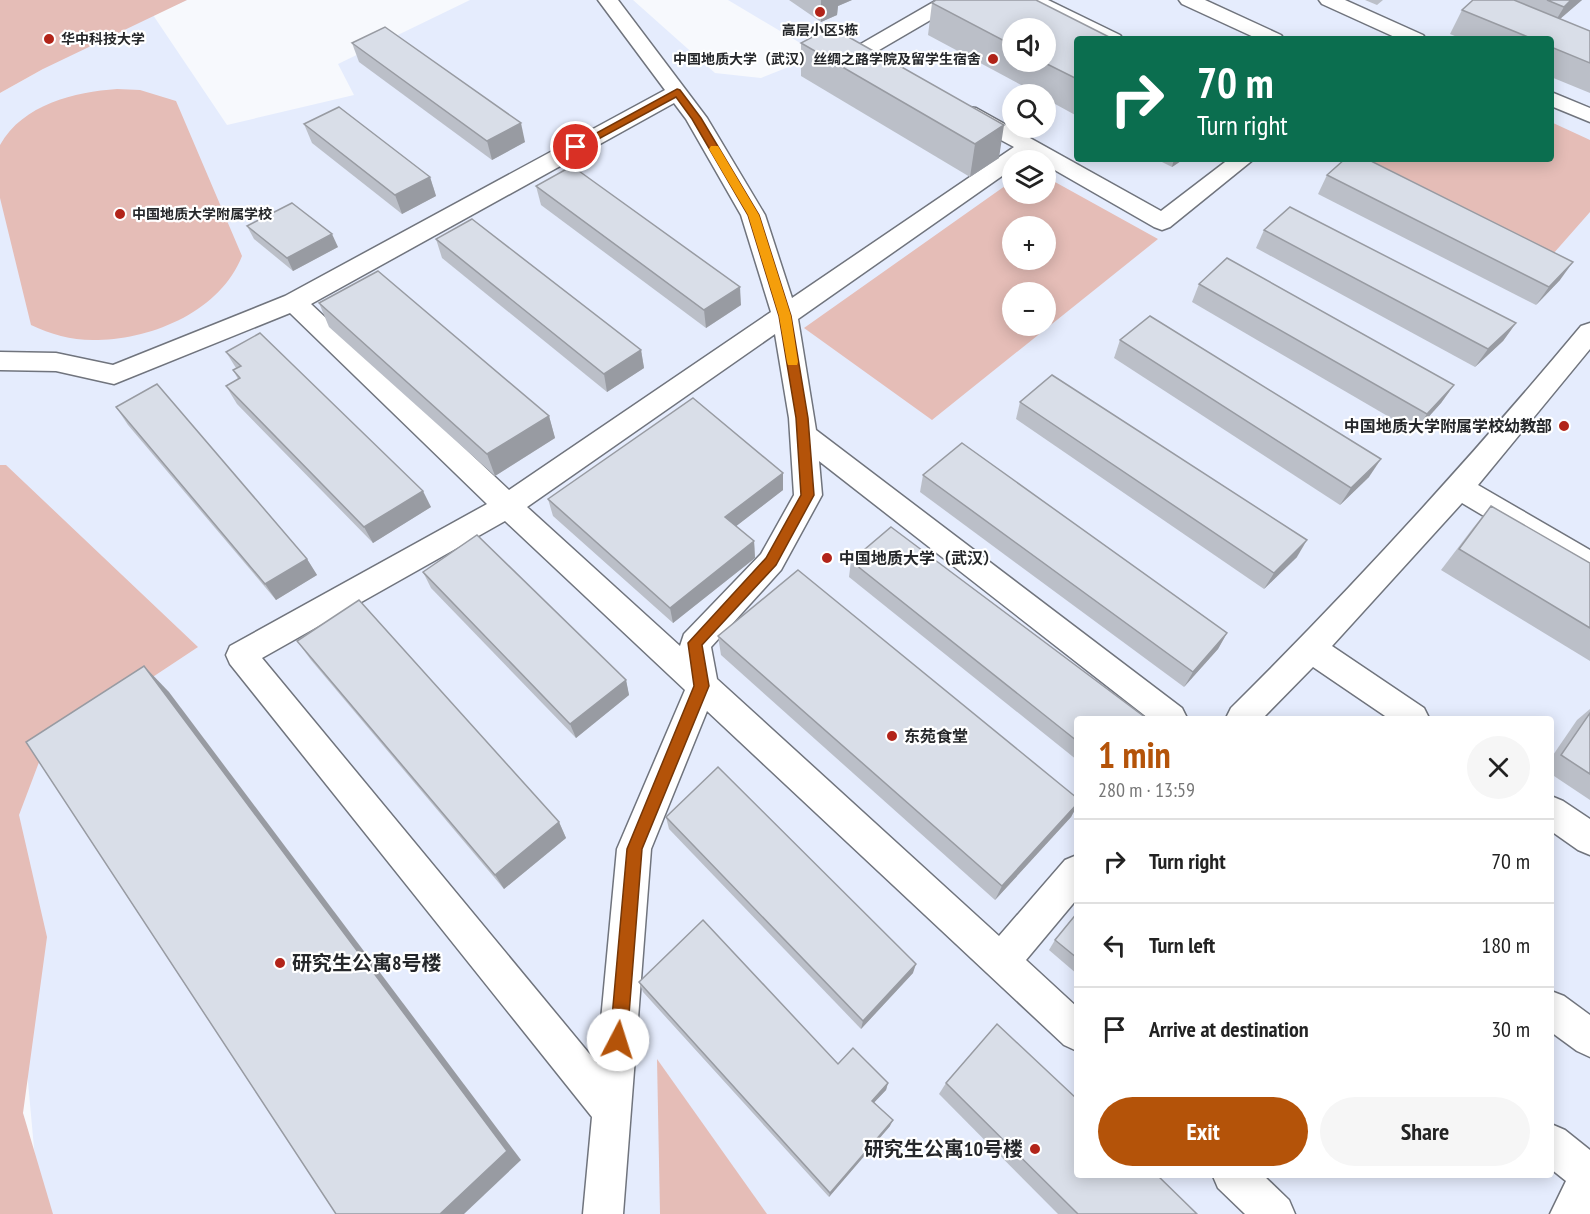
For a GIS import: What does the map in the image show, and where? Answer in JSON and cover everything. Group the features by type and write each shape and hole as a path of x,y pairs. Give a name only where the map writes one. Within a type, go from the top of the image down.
{"street":[{"path":"603,1214 634,849 702,686 694,643 771,562 808,495 803,434 785,316 753,215 696,118 608,0"},
{"path":"909,81 859,53 951,0"},
{"path":"1033,0 1107,36"},
{"path":"1189,0 1267,36"},
{"path":"1329,0 1403,36"},
{"path":"0,362 56,362 114,375 294,302 677,92"},
{"path":"1554,99 1590,116"},
{"path":"949,103 1162,222 1239,162"},
{"path":"612,1111 241,655 507,506 1029,147"},
{"path":"294,302 507,506 1074,1029"},
{"path":"1244,716 1312,649 1460,488 1587,341"},
{"path":"803,434 1168,716"},
{"path":"1460,488 1590,565"},
{"path":"1312,649 1410,716"},
{"path":"1554,814 1590,839"},
{"path":"1001,962 1074,876"},
{"path":"1554,1011 1590,1038"},
{"path":"1554,1146 1590,1176 1570,1214"},
{"path":"1236,1178 1275,1214"}],"shaded area":[{"name":"中国地质大学（武汉）","path":"0,0 187,0 153,15 227,125 354,95 338,64 470,0 633,0 715,73 761,78 786,68 812,50 728,0 1590,0 1590,1214 40,1214 0,774 6,465 0,465 0,93 43,69"},
{"name":"华中科技大学","path":"0,0 187,0 43,69 0,93"},
{"name":"中国地质大学附属学校","path":"117,89 140,90 176,101 242,256 232,275 219,292 183,318 141,334 119,338 89,340 72,338 31,325 0,198 0,145 22,119 36,110 68,97"},
{"path":"1554,123 1590,140 1590,212 1553,254 1368,162 1554,162"},
{"path":"1056,183 1158,239 1056,321 1056,282 1002,282 1002,336 1037,336 932,420 804,328 1002,188 1002,204 1056,204"},
{"path":"0,465 6,465 198,647 44,749 19,815 47,937 23,1113 53,1214 0,1214"},
{"path":"657,1059 767,1214 660,1214"}],"building":[{"path":"936,0 1036,0 1107,36 1074,36 1074,78 1056,68 1056,18 1002,18 1002,40 932,3"},
{"path":"1473,0 1514,0 1590,31 1590,63 1554,48 1554,36 1526,36 1462,10"},
{"path":"1547,0 1571,0 1564,7"},
{"path":"385,27 521,123 487,141 352,43"},
{"path":"831,27 1002,124 1002,126 975,144 801,43"},
{"path":"339,107 430,177 395,195 304,124"},
{"path":"1342,162 1373,162 1573,262 1549,287 1327,175"},
{"path":"572,166 740,287 704,310 536,186"},
{"path":"292,203 332,234 287,258 247,226"},
{"path":"1290,207 1516,323 1488,349 1264,230"},
{"path":"472,219 641,350 604,374 436,239"},
{"path":"1227,258 1454,385 1427,414 1199,284"},
{"path":"378,271 549,416 487,454 319,303"},
{"path":"1150,316 1381,459 1351,488 1120,340"},
{"path":"260,333 423,491 364,527 226,386 240,378 233,370 241,366 226,352"},
{"path":"1052,375 1307,540 1274,573 1020,402"},
{"path":"157,384 307,559 265,584 116,407"},
{"path":"693,398 783,473 725,517 754,541 670,608 548,499"},
{"path":"962,443 1227,633 1193,672 923,475"},
{"path":"1491,506 1590,563 1590,628 1459,549"},
{"path":"891,527 1143,716 1074,716 1074,739 851,561"},
{"path":"477,535 626,680 570,724 423,572"},
{"name":"东苑食堂","path":"798,570 1074,796 1074,807 1002,886 718,636"},
{"path":"359,600 559,822 495,875 297,641"},
{"name":"研究生公寓8号楼","path":"144,666 507,1151 440,1214 336,1214 26,742"},
{"path":"1590,713 1590,774 1561,755"},
{"path":"718,767 916,964 863,1021 666,817"},
{"path":"1074,917 1074,956 1055,940"},
{"path":"703,920 838,1064 853,1048 888,1083 872,1101 893,1120 830,1193 639,982"},
{"name":"研究生公寓10号楼","path":"997,1024 1074,1096 1074,1178 1160,1178 1197,1214 1078,1214 946,1083"}],"slow traffic":[{"path":"714,149 753,215 785,316 792,362"}],"place":[{"name":"高层小区5栋","path":"820,12"},
{"name":"华中科技大学","path":"49,39"},
{"name":"中国地质大学（武汉）丝绸之路学院及留学生宿舍","path":"993,59"},
{"name":"中国地质大学附属学校","path":"120,214"},
{"name":"中国地质大学附属学校幼教部","path":"1564,426"},
{"name":"中国地质大学（武汉）","path":"827,558"},
{"name":"东苑食堂","path":"892,736"},
{"name":"研究生公寓8号楼","path":"280,963"},
{"name":"研究生公寓10号楼","path":"1035,1149"}],"route":[{"path":"576,147 677,92 696,118 753,215 785,316 802,418 808,495 771,562 694,643 702,686 634,849 618,1040"}]}
